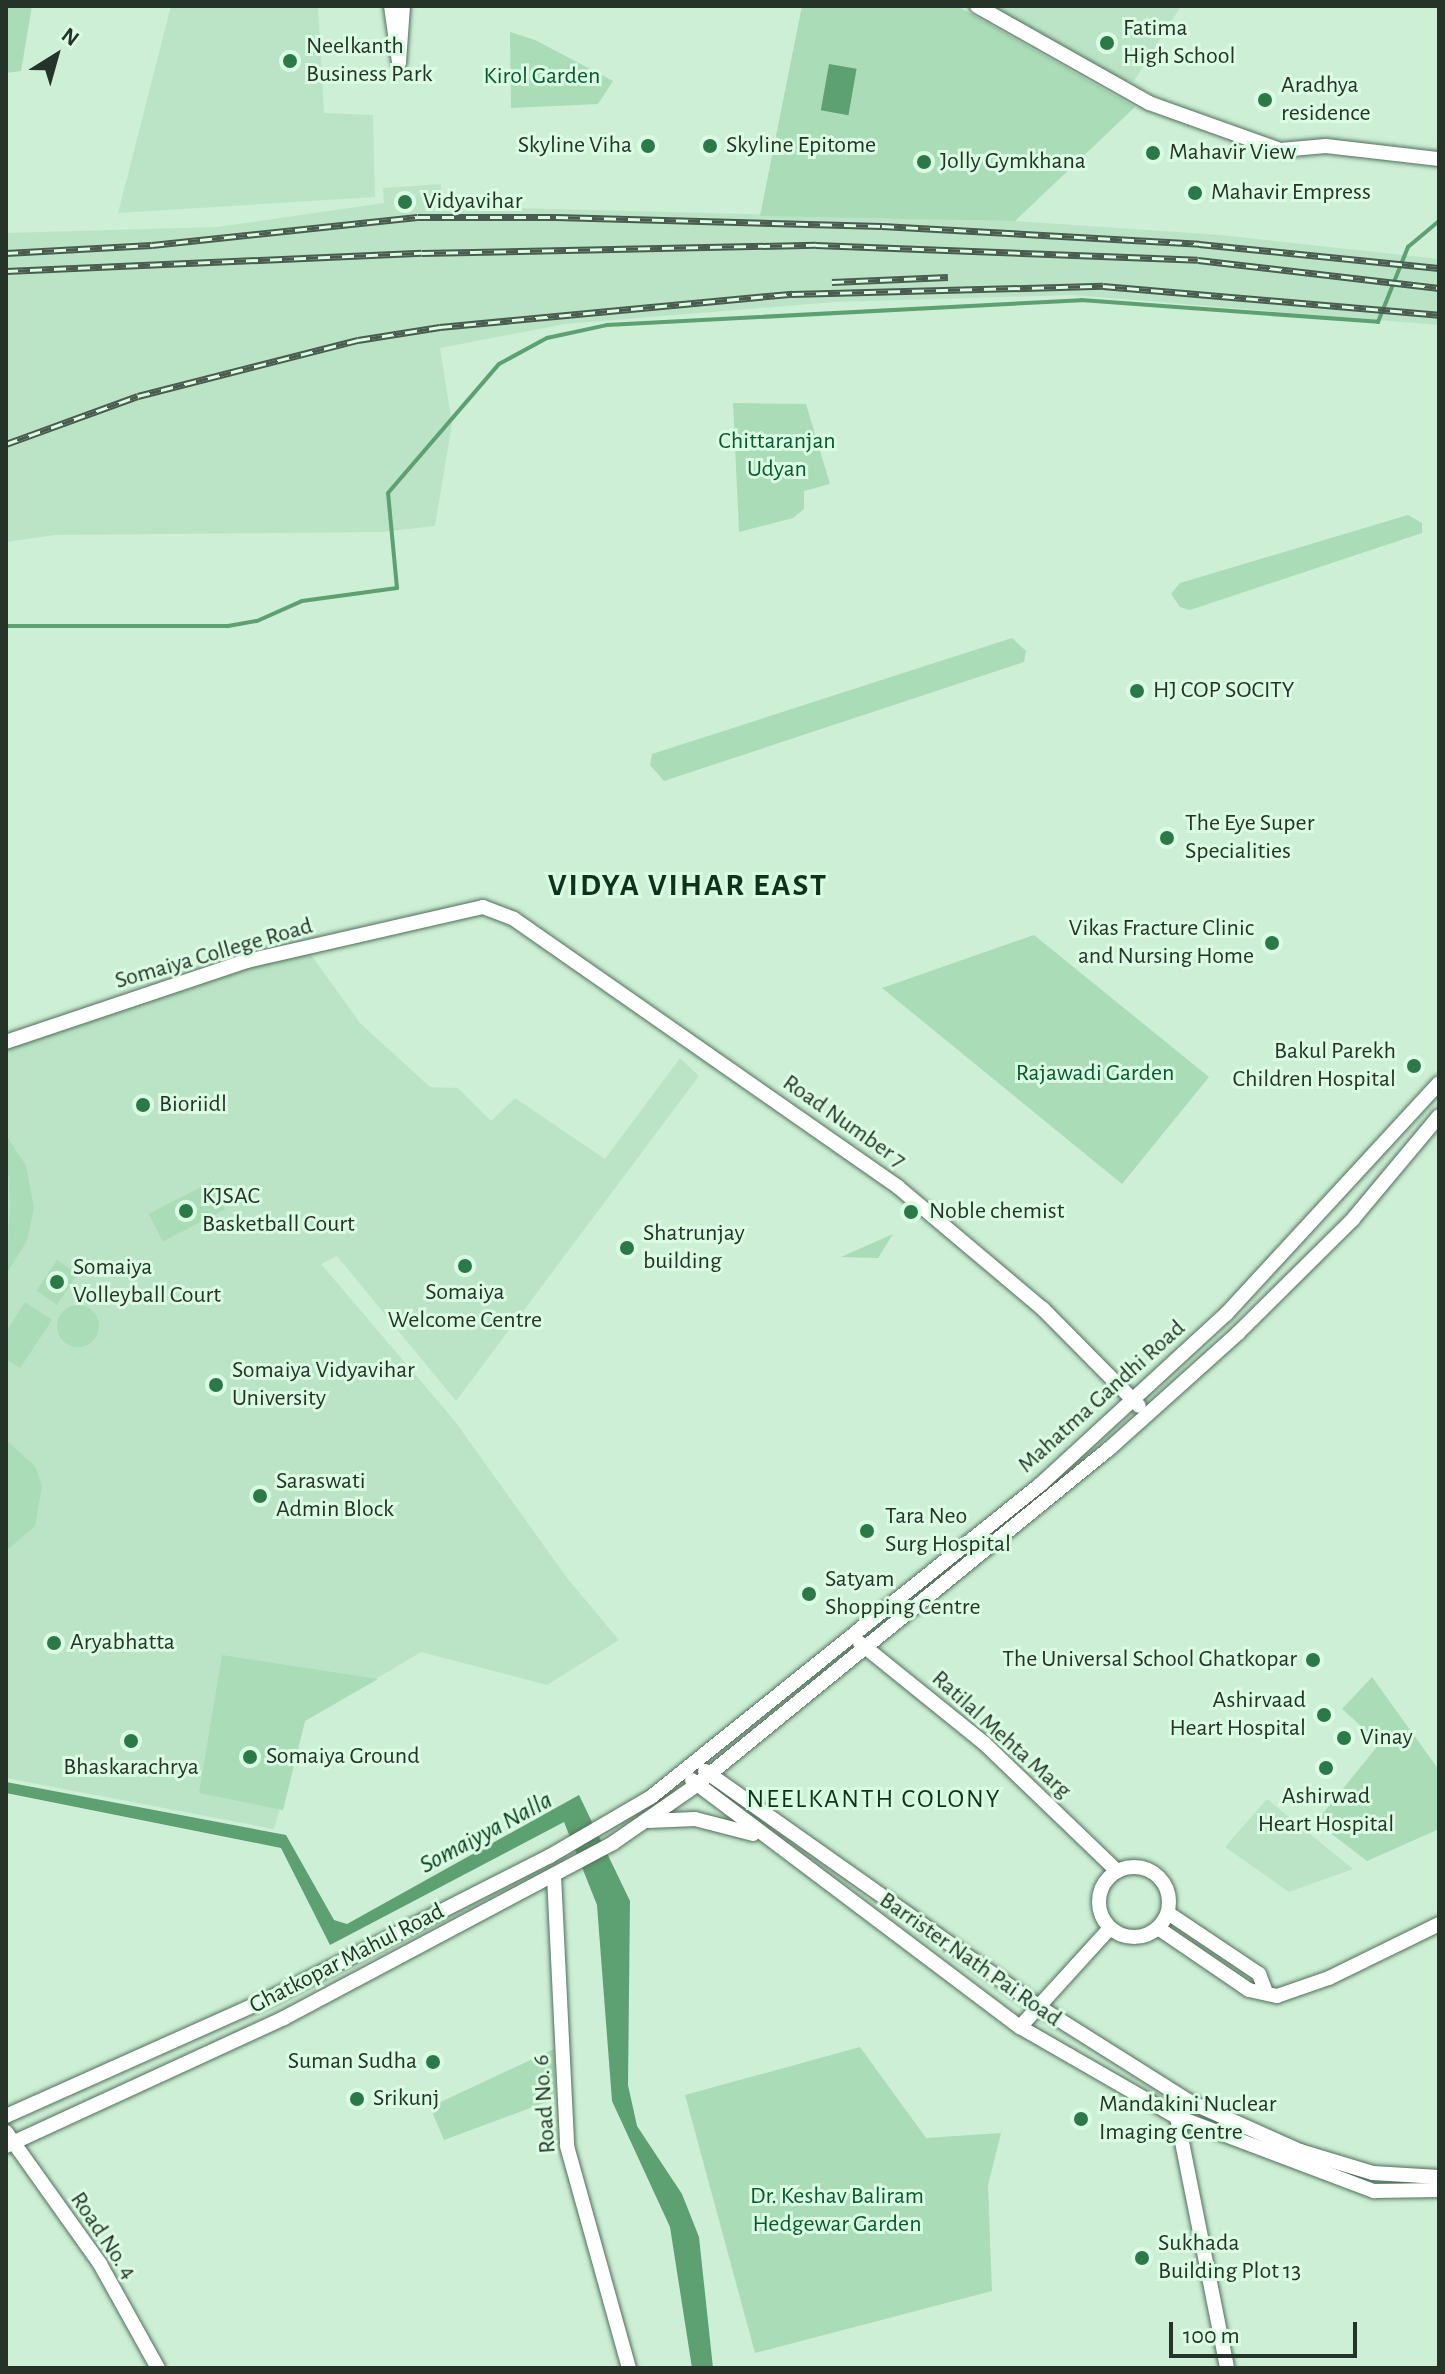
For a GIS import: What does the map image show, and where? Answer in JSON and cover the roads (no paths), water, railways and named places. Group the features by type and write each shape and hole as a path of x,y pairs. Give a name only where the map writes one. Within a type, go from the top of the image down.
{"street":[{"path":"391,6 399,62 403,6"},
{"path":"977,6 1149,103 1280,150 1326,146 1439,159"},
{"name":"Somaiya College Road","path":"6,1042 247,961 483,907"},
{"name":"Road Number 7","path":"483,907 514,919 898,1187 1043,1309 1147,1415"},
{"name":"Mahatma Gandhi Road","path":"692,1765 1041,1484 1226,1314 1439,1083"},
{"name":"Mahatma Gandhi Road","path":"695,1786 1147,1415 1353,1219 1439,1116"},
{"path":"1386,1143 1403,1158"},
{"name":"Ratilal Mehta Marg","path":"852,1637 984,1743 1117,1871"},
{"path":"692,1765 1039,2007 1180,2096 1300,2151 1373,2173 1439,2177"},
{"name":"Barrister Nath Pai Road","path":"692,1765 695,1786 1020,2027 1175,2116 1374,2191 1439,2190"},
{"name":"Ghatkopar Mahul Road","path":"6,2116 274,1996 564,1847 603,1825 692,1765"},
{"name":"Ghatkopar Mahul Road","path":"8,2140 284,2018 613,1843 695,1786"},
{"path":"643,1822 695,1819 765,1838"},
{"path":"1137,1866 1156,1873 1168,1891 1168,1913 1158,1928 1133,1937 1110,1928 1099,1900 1104,1883 1117,1871 1137,1866"},
{"name":"Road No. 6","path":"554,1876 567,2146 629,2368"},
{"path":"1168,1913 1259,1974 1265,1990"},
{"path":"1158,1928 1249,1990 1265,1990 1277,1996 1329,1978 1439,1924"},
{"path":"1020,2027 1110,1928"},
{"path":"1249,1990 1259,1974"},
{"path":"155,2049 166,2072"},
{"path":"1180,2096 1175,2116 1227,2368"},
{"name":"Road No. 4","path":"8,2140 100,2264 158,2368"}],"waterway":[{"path":"6,626 228,626 257,621 302,601 397,588 388,493 499,364 547,338 607,325 1081,300 1378,322 1408,247 1439,221"}],"railway":[{"path":"6,253 152,245 418,217 556,217 882,226 1199,244 1439,268"},
{"path":"6,271 422,253 816,245 1198,260 1439,288"},
{"path":"832,282 948,277"},
{"path":"6,444 138,396 358,340 440,327 792,294 1103,286 1439,315"}],"place":[{"name":"Fatima High School","path":"1107,43"},
{"name":"Neelkanth Business Park","path":"290,61"},
{"name":"Aradhya residence","path":"1265,100"},
{"name":"Skyline Viha","path":"648,146"},
{"name":"Skyline Epitome","path":"710,146"},
{"name":"Mahavir View","path":"1153,153"},
{"name":"Jolly Gymkhana","path":"924,162"},
{"name":"Mahavir Empress","path":"1195,193"},
{"name":"Vidyavihar","path":"405,202"},
{"name":"HJ COP SOCITY","path":"1137,691"},
{"name":"The Eye Super Specialities","path":"1167,838"},
{"name":"Vikas Fracture Clinic and Nursing Home","path":"1272,943"},
{"name":"Bakul Parekh Children Hospital","path":"1414,1066"},
{"name":"Bioriidl","path":"143,1105"},
{"name":"KJSAC Basketball Court","path":"186,1211"},
{"name":"Noble chemist","path":"911,1212"},
{"name":"Shatrunjay building","path":"627,1248"},
{"name":"Somaiya Welcome Centre","path":"465,1266"},
{"name":"Somaiya Volleyball Court","path":"57,1282"},
{"name":"Somaiya Vidyavihar University","path":"216,1385"},
{"name":"Saraswati Admin Block","path":"260,1496"},
{"name":"Tara Neo Surg Hospital","path":"867,1531"},
{"name":"Satyam Shopping Centre","path":"809,1594"},
{"name":"Aryabhatta","path":"54,1643"},
{"name":"The Universal School Ghatkopar","path":"1313,1660"},
{"name":"Ashirvaad Heart Hospital","path":"1324,1715"},
{"name":"Vinay","path":"1344,1738"},
{"name":"Bhaskarachrya","path":"131,1741"},
{"name":"Somaiya Ground","path":"250,1757"},
{"name":"Ashirwad Heart Hospital","path":"1326,1768"},
{"name":"Suman Sudha","path":"433,2062"},
{"name":"Srikunj","path":"357,2099"},
{"name":"Mandakini Nuclear Imaging Centre","path":"1081,2119"},
{"name":"Sukhada Building Plot 13","path":"1142,2258"}],"district":[{"name":"VIDYA VIHAR EAST","path":"688,885"},
{"name":"NEELKANTH COLONY","path":"874,1800"}],"park label":[{"name":"Kirol Garden","path":"542,77"},
{"name":"Chittaranjan Udyan","path":"777,456"},
{"name":"Rajawadi Garden","path":"1095,1074"},
{"name":"Dr. Keshav Baliram Hedgewar Garden","path":"837,2211"}],"water label":[{"name":"Somaiyya Nalla","path":"486,1833"}]}
